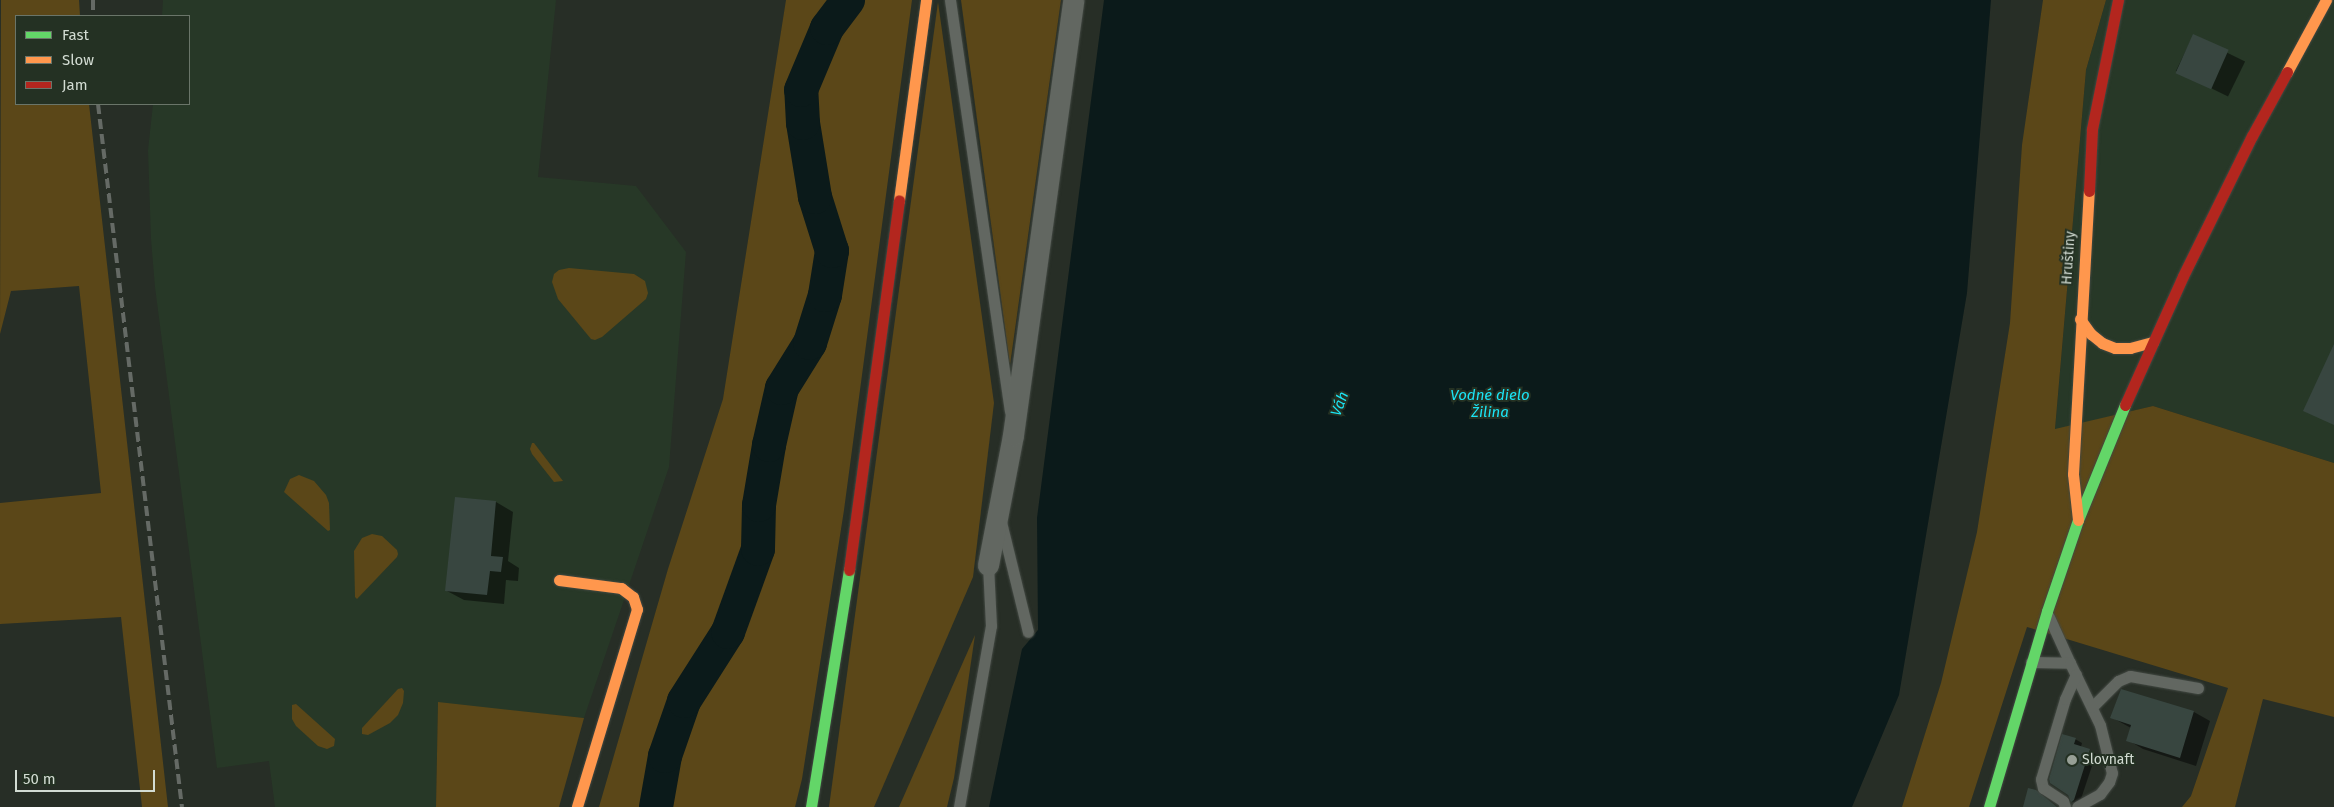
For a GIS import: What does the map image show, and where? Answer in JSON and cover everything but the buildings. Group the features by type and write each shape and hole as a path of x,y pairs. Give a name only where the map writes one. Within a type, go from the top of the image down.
{"street":[{"path":"811,807 843,615 926,0"},
{"path":"988,565 999,516 1013,435 1073,0"},
{"name":"Hruštiny","path":"2078,520 2073,474 2080,319 2092,129 2118,0"},
{"path":"1989,807 2047,611 2078,520 2153,342 2252,136 2326,0"},
{"path":"2080,319 2102,343 2115,348 2130,348 2153,342"},
{"path":"559,580 621,588 633,597 637,609 589,773 577,807"}],"lane":[{"path":"950,0 1013,435"},
{"path":"999,516 1028,632"},
{"path":"959,807 990,626 988,565"},
{"path":"2047,611 2100,725 2112,773 2109,782 2100,794 2077,807"},
{"path":"2032,662 2070,663"},
{"path":"2065,807 2063,801 2043,788 2041,779 2065,699 2076,674"},
{"path":"2092,707 2118,681 2130,676 2198,688"}],"shaded area":[{"path":"1,0 79,0 80,15 15,15 15,105 89,105 168,807 142,807 121,617 0,624 0,503 101,493 79,286 11,291 0,334"},
{"path":"163,0 556,0 538,177 636,186 686,252 669,467 584,718 438,703 436,807 275,807 269,761 217,768 155,287 151,239 148,150 153,105 190,105 190,15 162,15"},
{"path":"786,0 912,0 844,510 802,779 795,807 599,807 668,569 723,399"},
{"path":"961,0 1061,0 1010,365"},
{"path":"2043,0 2106,0 2086,70 2055,429 2153,406 2334,463 2334,717 2263,699 2235,807 2182,807 2191,796 2228,688 2027,627 1969,807 1902,807 1941,683 1977,532 2010,323 2022,145"},
{"path":"2106,0 2334,0 2334,463 2153,406 2055,430 2086,70"},
{"path":"938,2 994,403 973,577 874,807 829,807"},
{"path":"569,268 634,274 645,281 648,293 646,299 602,337 595,340 591,339 558,299 552,282 554,274 559,270"},
{"path":"532,443 534,443 563,481 554,482 532,454 530,449"},
{"path":"299,475 314,481 326,495 329,503 330,530 328,531 284,492 290,479"},
{"path":"372,534 382,536 397,550 398,554 357,599 355,597 354,551 362,538"},
{"path":"975,635 954,778 947,807 899,807"},
{"path":"402,688 404,691 403,703 398,715 390,723 368,735 362,734 362,728 398,689"},
{"path":"438,702 584,718 559,807 436,807"},
{"path":"296,704 335,739 334,746 327,749 318,746 296,726 292,719 292,705"}],"water":[{"name":"Vodné dielo Žilina","path":"1104,0 1991,0 1967,293 1899,695 1852,807 989,807 1022,649 1038,630 1037,518"}],"waterway":[{"path":"656,807 665,756 684,701 728,632 758,549 759,505 769,445 782,388 810,343 825,295 832,251 815,197 803,123 801,90 827,28 848,0"}],"railway":[{"path":"93,0 93,15"},
{"path":"98,105 182,807"}],"traffic: fast":[{"path":"1989,807 2047,611 2078,520 2125,405"},
{"path":"811,807 849,570"}],"traffic: slow":[{"path":"899,200 926,0"},
{"path":"2287,72 2326,0"},
{"path":"2078,520 2073,474 2089,191"},
{"path":"2080,319 2091,334 2102,343 2115,348 2130,348 2153,342"},
{"path":"559,580 621,588 633,597 637,609 577,807"}],"traffic: jam":[{"path":"2089,191 2092,129 2118,0"},
{"path":"2125,405 2183,276 2252,136 2287,72"},
{"path":"849,570 899,200"}],"place":[{"name":"Slovnaft","path":"2072,760"}],"water label":[{"name":"Váh","path":"1340,404"}]}
